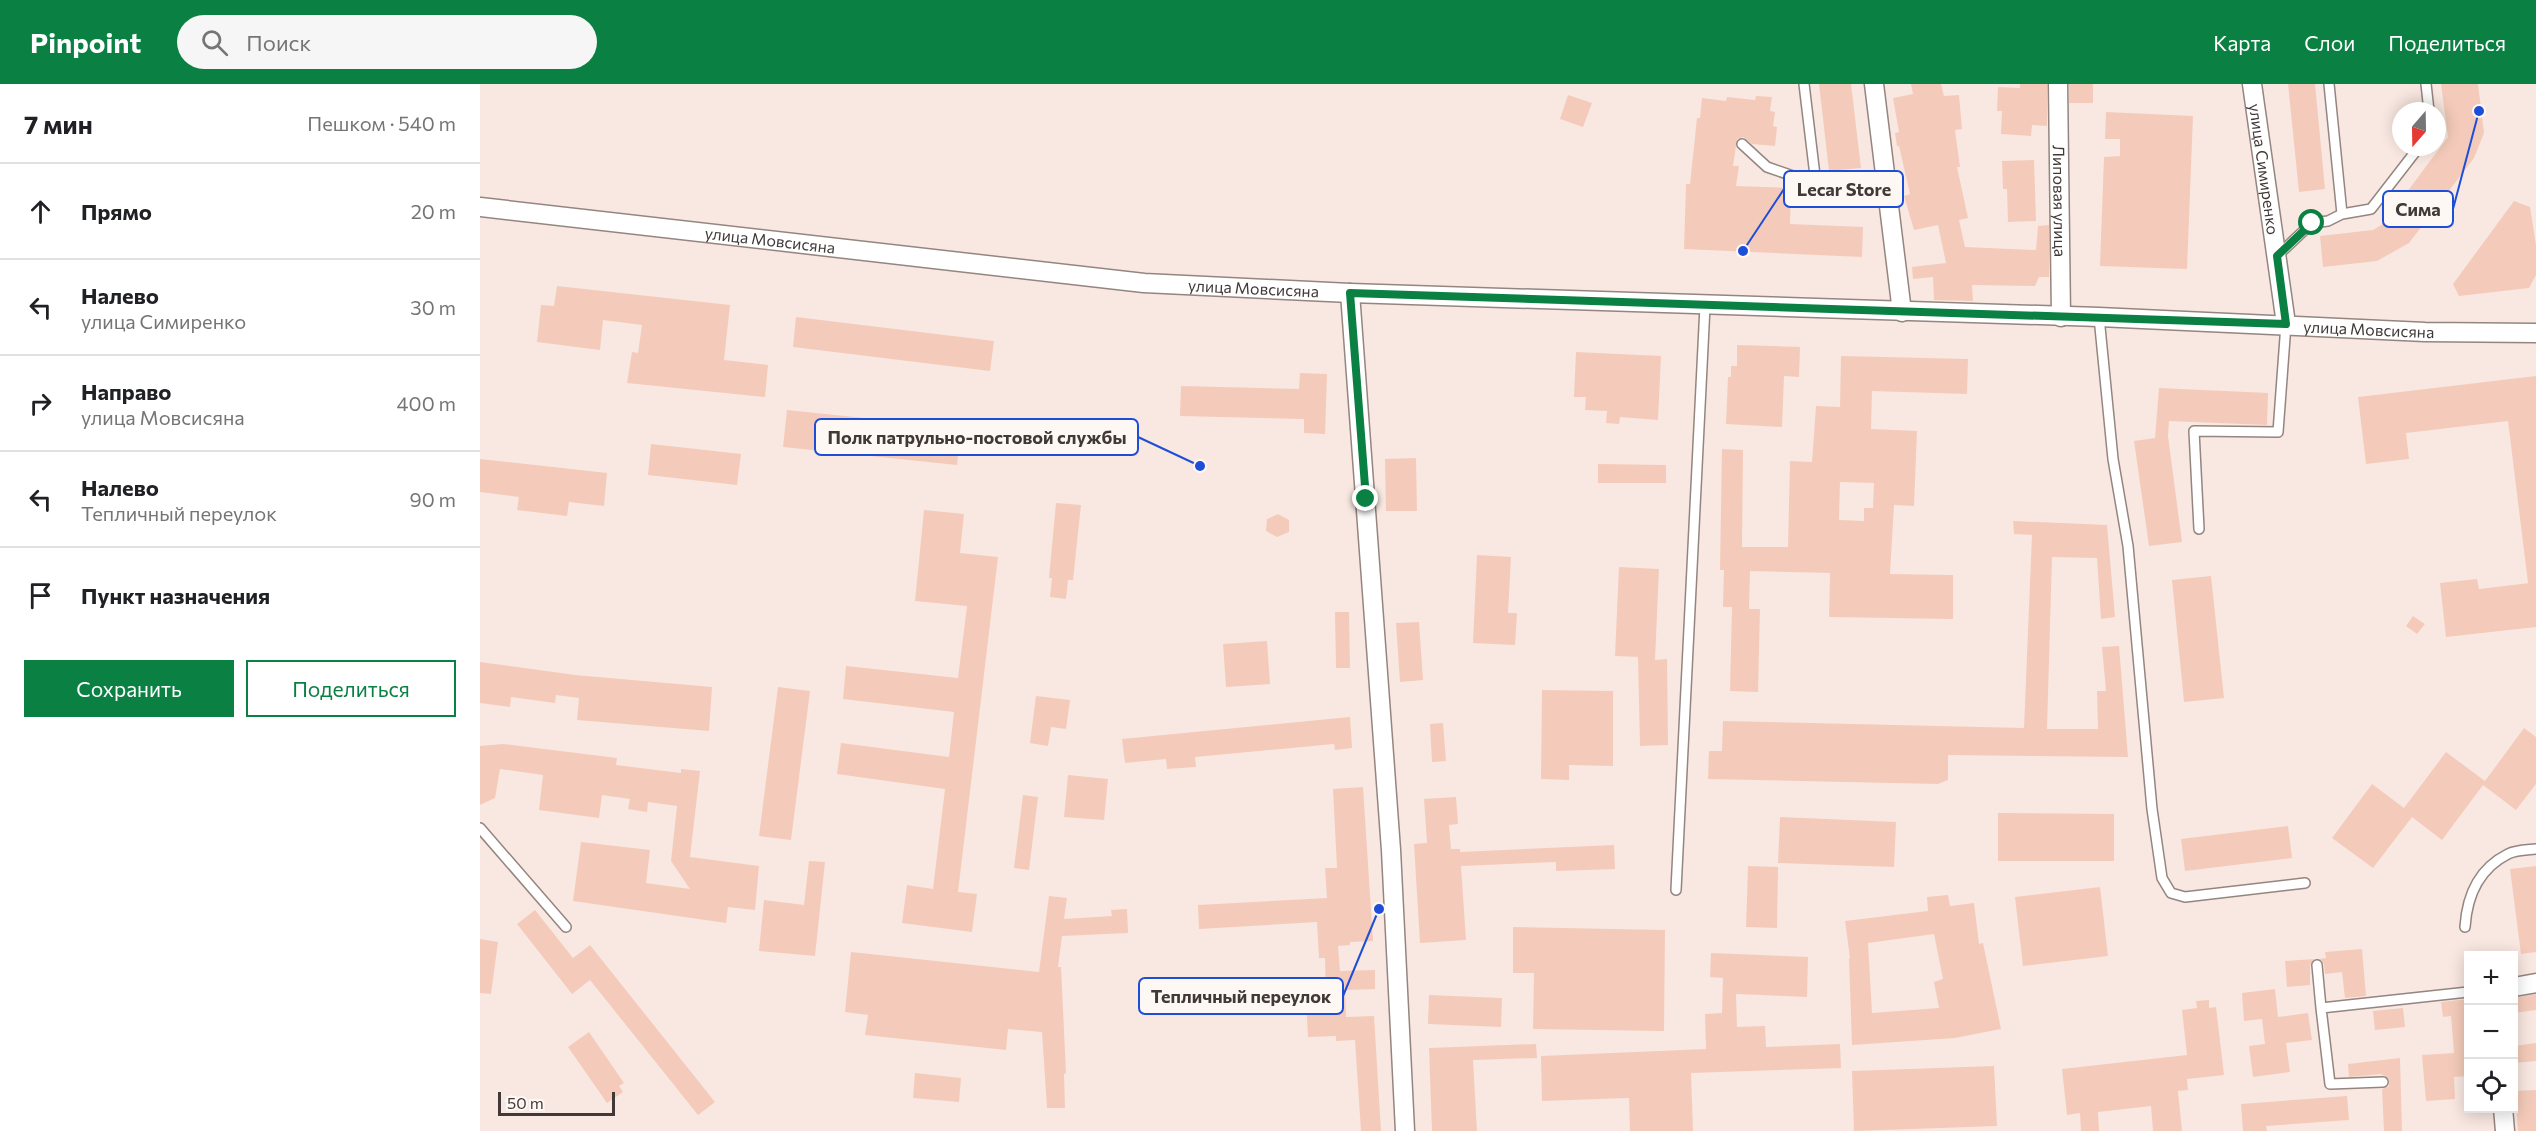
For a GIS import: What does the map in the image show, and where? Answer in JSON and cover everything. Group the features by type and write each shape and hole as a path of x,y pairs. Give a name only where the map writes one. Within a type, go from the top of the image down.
{"street":[{"path":"1874,84 1890,198 1902,312"},
{"name":"Липовая улица","path":"2058,84 2061,316"},
{"name":"улица Симиренко","path":"2252,84 2286,324"},
{"name":"улица Мовсисяна","path":"480,207 1144,283 1706,306 2286,324 2425,332 2536,333"},
{"path":"1350,293 1390,839 1405,1131"},
{"path":"2518,986 2536,983"},
{"path":"2503,1113 2505,1131"}],"lane":[{"path":"1804,84 1816,184"},
{"path":"2329,84 2342,214"},
{"path":"2426,84 2428,102"},
{"path":"1742,144 1767,167 1816,184 1826,193 1890,198"},
{"path":"2277,256 2312,223 2328,221 2342,214 2372,209 2412,156"},
{"path":"1676,890 1706,306"},
{"path":"2099,317 2113,459 2128,546 2151,798 2162,878 2171,893 2185,897 2305,883"},
{"path":"2199,529 2194,432 2278,432 2286,324"},
{"path":"480,828 567,927"},
{"path":"2465,927 2467,904 2474,886 2491,865 2510,853 2536,849"},
{"path":"2317,965 2330,1084 2383,1082"},
{"path":"2321,1008 2464,994"}],"building":[{"path":"1819,84 1851,84 1861,168 1829,171"},
{"path":"1911,84 1941,84 1944,96 1959,95 1962,129 1955,130 1960,167 1957,167 1968,218 1959,220 1965,247 2036,250 2038,226 2049,225 2049,277 2039,277 2035,286 1972,285 1973,301 1934,300 1933,277 1913,279 1912,267 1946,263 1938,225 1914,230 1904,196 1910,194 1899,146 1897,146 1895,133 1899,132 1893,98 1913,94"},
{"path":"2020,84 2047,84 2047,126 2032,125 2031,136 2001,134 2002,111 1997,111 1998,87 2020,88"},
{"path":"2069,84 2093,84 2093,103 2069,103"},
{"path":"2288,84 2315,84 2325,189 2299,192"},
{"path":"2441,84 2478,84 2484,133 2474,158 2409,243 2377,261 2323,267 2320,236 2373,230 2383,224 2434,156 2446,156 2448,137 2446,102 2443,102"},
{"path":"1568,95 1592,103 1583,127 1560,119"},
{"path":"1756,96 1772,97 1770,111 1775,112 1773,126 1777,127 1775,146 1752,144 1743,137 1737,139 1733,166 1739,166 1736,186 1791,188 1790,224 1863,227 1862,257 1684,249 1686,184 1690,184 1697,118 1700,118 1702,98 1726,101 1727,97 1755,100"},
{"path":"2106,112 2193,116 2187,269 2100,266 2104,157 2120,156 2120,139 2105,139"},
{"path":"2034,160 2036,221 2008,222 2007,189 2003,189 2002,161"},
{"path":"2514,201 2530,207 2536,245 2536,275 2529,288 2459,296 2453,284"},
{"path":"557,286 730,305 724,360 768,365 765,397 627,383 632,352 638,353 642,325 603,320 600,350 537,342 541,305 554,306"},
{"path":"796,317 994,341 990,371 793,347"},
{"path":"1737,345 1800,347 1799,377 1784,376 1782,427 1726,424 1728,377 1731,377 1731,366 1737,366"},
{"path":"1576,352 1661,356 1658,420 1620,417 1619,424 1606,423 1607,411 1585,410 1586,397 1574,397"},
{"path":"1841,356 1968,359 1967,394 1872,391 1871,429 1917,431 1914,506 1894,505 1890,574 1953,575 1953,619 1829,617 1830,573 1750,571 1749,609 1760,609 1758,692 1730,691 1732,607 1723,607 1724,570 1720,570 1722,449 1743,450 1742,547 1788,547 1790,461 1812,462 1816,406 1840,407","holes":["1840,482 1874,483 1873,508 1864,508 1864,521 1839,520"]},
{"path":"1300,373 1327,374 1325,434 1304,433 1304,419 1180,416 1181,386 1299,389"},
{"path":"2536,376 2536,627 2446,637 2440,583 2477,579 2479,589 2530,583 2528,583 2508,421 2406,433 2409,459 2366,464 2358,397"},
{"path":"2159,388 2268,393 2267,425 2169,421 2168,436 2182,542 2149,546 2134,441 2155,438"},
{"path":"787,410 961,428 957,465 783,447"},
{"path":"651,444 741,454 737,485 648,475"},
{"path":"1416,458 1417,511 1386,511 1385,459"},
{"path":"480,459 607,473 604,506 569,502 567,516 517,510 519,497 480,492"},
{"path":"1598,464 1666,465 1666,483 1598,483"},
{"path":"1056,503 1081,505 1073,580 1068,580 1066,599 1050,597 1052,578 1049,578"},
{"path":"924,510 964,514 960,553 998,557 958,892 977,894 972,932 902,923 907,885 933,889 945,789 837,774 841,743 949,757 954,712 843,699 846,666 958,678 967,606 915,601"},
{"path":"1278,514 1289,520 1289,532 1277,537 1266,531 1267,519"},
{"path":"2013,521 2107,525 2115,617 2101,619 2097,558 2052,557 2047,729 2098,729 2097,691 2106,691 2102,647 2119,646 2128,757 1948,755 1948,780 1938,784 1708,779 1709,751 1722,751 1723,721 2024,728 2032,535 2014,534"},
{"path":"1477,555 1511,557 1508,613 1517,613 1515,645 1473,643"},
{"path":"1619,567 1659,569 1655,660 1667,659 1668,745 1640,746 1638,657 1615,656"},
{"path":"2211,576 2224,698 2184,702 2172,580"},
{"path":"1335,612 1349,612 1350,668 1336,668"},
{"path":"2413,616 2425,624 2417,634 2406,626"},
{"path":"1419,622 1423,680 1400,682 1396,623"},
{"path":"1267,641 1270,684 1226,687 1223,644"},
{"path":"480,662 575,675 712,687 709,731 577,720 579,698 556,695 555,703 511,697 510,707 480,703"},
{"path":"778,687 810,691 791,840 759,836"},
{"path":"1542,690 1613,691 1613,766 1569,765 1569,780 1541,779"},
{"path":"1036,696 1070,700 1066,729 1051,727 1048,746 1030,743"},
{"path":"1350,717 1352,748 1335,750 1334,744 1195,757 1196,767 1167,769 1166,759 1125,763 1122,739"},
{"path":"1443,723 1446,761 1432,762 1430,724"},
{"path":"2524,728 2536,737 2536,784 2516,810 2483,785 2442,840 2412,817 2373,868 2332,838 2372,784 2404,808 2446,752 2485,781"},
{"path":"503,744 617,758 616,765 681,773 681,769 700,771 690,857 759,866 755,910 728,907 726,923 573,901 581,842 650,850 646,883 690,889 671,861 677,806 648,802 647,812 628,809 630,799 602,795 599,818 539,810 543,775 500,769 495,798 480,805 480,746"},
{"path":"1068,775 1108,779 1104,820 1064,817"},
{"path":"1363,787 1373,941 1350,942 1350,945 1338,946 1340,971 1375,970 1375,989 1345,990 1346,1017 1374,1016 1381,1131 1361,1131 1355,1040 1336,1041 1336,1036 1308,1037 1306,998 1326,997 1325,958 1319,958 1317,922 1199,929 1198,905 1327,898 1325,868 1337,868 1333,789"},
{"path":"1023,795 1038,797 1029,870 1014,868"},
{"path":"1456,797 1458,824 1449,825 1451,849 1460,849 1460,852 1614,845 1615,869 1556,871 1556,862 1461,866 1466,940 1420,943 1414,844 1427,843 1424,799"},
{"path":"1998,813 2114,814 2114,861 1998,861"},
{"path":"1780,817 1896,822 1894,867 1778,863"},
{"path":"2288,826 2292,858 2185,871 2181,839"},
{"path":"809,861 825,862 815,956 759,951 764,900 804,905"},
{"path":"1748,866 1778,867 1777,928 1746,927"},
{"path":"2536,866 2536,952 2521,954 2510,869"},
{"path":"2100,887 2108,956 2023,966 2015,897"},
{"path":"1948,895 1950,906 1974,903 1979,944 1983,943 2001,1029 1955,1038 1852,1045 1850,958 1845,921 1928,911 1927,897","holes":["1934,934 1943,979 1934,982 1939,1008 1872,1013 1868,943"]},
{"path":"1049,896 1067,898 1064,919 1112,916 1111,910 1127,909 1128,933 1062,936 1058,967 1061,967 1066,1073 1064,1074 1065,1108 1047,1108 1042,1032 1008,1029 1006,1050 865,1035 868,1015 845,1012 851,952 1039,972"},
{"path":"535,910 573,958 590,945 715,1102 698,1115 590,980 572,994 517,924"},
{"path":"1513,927 1665,930 1664,1031 1533,1029 1534,973 1513,973"},
{"path":"480,939 498,942 491,994 480,993"},
{"path":"2362,949 2366,996 2345,998 2342,972 2325,974 2324,964 2319,959 2326,958 2325,952"},
{"path":"1711,953 1808,957 1807,997 1736,994 1737,1027 1765,1026 1766,1047 1840,1044 1841,1068 1691,1073 1693,1131 1630,1131 1629,1098 1542,1101 1541,1056 1706,1049 1705,1014 1722,1013 1723,978 1710,977"},
{"path":"2314,959 2310,965 2310,985 2287,987 2285,961"},
{"path":"2275,989 2278,1017 2308,1013 2312,1040 2286,1043 2290,1072 2253,1077 2249,1046 2265,1044 2262,1019 2244,1021 2242,993"},
{"path":"2536,994 2536,1010 2518,1012 2518,997"},
{"path":"1429,995 1502,998 1501,1027 1428,1024"},
{"path":"2209,1000 2209,1008 2216,1007 2224,1075 2187,1079 2188,1090 2178,1091 2182,1131 2153,1131 2151,1106 2098,1112 2099,1131 2081,1131 2080,1113 2067,1115 2062,1069 2187,1055 2182,1010 2197,1008 2196,1001"},
{"path":"2464,1000 2464,1076 2454,1077 2455,1099 2426,1101 2422,1055 2454,1053 2451,1016 2443,1017 2441,1002"},
{"path":"2403,1008 2405,1027 2375,1030 2373,1011"},
{"path":"589,1032 624,1083 619,1086 623,1092 607,1103 568,1047"},
{"path":"2536,1043 2536,1061 2518,1063 2518,1045"},
{"path":"1536,1044 1537,1058 1473,1060 1477,1131 1432,1131 1429,1048"},
{"path":"2400,1058 2402,1131 2384,1131 2382,1089 2389,1086 2389,1079 2381,1074 2349,1077 2348,1064"},
{"path":"1994,1066 1997,1126 1854,1131 1852,1071"},
{"path":"915,1073 961,1078 959,1102 913,1098"},
{"path":"2536,1090 2536,1131 2518,1131 2518,1091"},
{"path":"2347,1096 2349,1120 2266,1126 2267,1131 2243,1131 2241,1104"}],"place":[{"name":"Сима","path":"2479,111"},
{"name":"Lecar Store","path":"1743,251"},
{"name":"Полк патрульно-постовой службы","path":"1200,466"},
{"name":"Тепличный переулок","path":"1379,909"}],"route":[{"path":"1366,499 1350,293 2286,324 2277,256 2312,223"}]}
